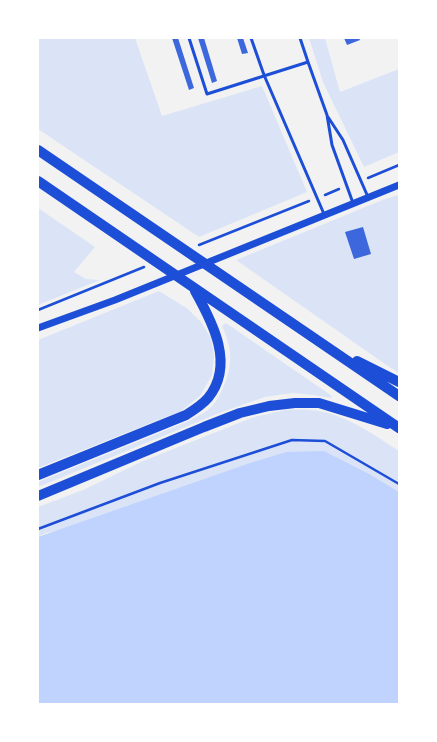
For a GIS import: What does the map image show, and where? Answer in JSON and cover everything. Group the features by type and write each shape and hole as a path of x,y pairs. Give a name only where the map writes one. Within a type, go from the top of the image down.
{"main road":[{"path":"38,150 399,396"},
{"path":"38,182 150,263 193,288 399,428"},
{"path":"38,475 186,415 199,407 208,398 215,388 220,376 218,340 206,311 193,288"},
{"path":"323,345 399,382"},
{"path":"38,496 204,427 240,414 269,406 295,403 319,403 399,428"}],"street":[{"path":"38,328 115,300 324,214 399,185"}],"lane":[{"path":"189,38 207,94 308,62"},
{"path":"251,38 264,75 324,214"},
{"path":"300,38 327,115 332,145 353,203"},
{"path":"327,115 343,140 368,197"}],"path":[{"path":"361,180 399,165"},
{"path":"192,248 347,186"},
{"path":"38,310 150,263"},
{"path":"38,529 160,483 292,440 325,441 399,484"}],"shaded area":[{"path":"38,38 135,38 162,116 262,86 307,192 199,237 38,129"},
{"path":"309,38 325,38 340,92 399,69 399,152 364,167 323,82"},
{"path":"399,195 399,373 236,260 385,199"},
{"path":"38,208 95,247 74,272 86,279 100,280 38,305"},
{"path":"159,291 188,309 201,322 211,338 214,355 212,375 200,396 181,411 38,468 38,340"},
{"path":"226,323 332,396 331,398 293,393 265,397 222,412 38,487 38,482 191,420 208,410 214,404 226,382 230,366 230,350 226,334 222,326"},
{"path":"285,410 310,410 334,415 357,425 399,451 399,492 371,475 46,533 38,537 38,507 83,490 143,461 254,417"}],"water":[{"path":"324,451 371,475 399,492 399,704 38,704 38,537 250,463 286,452"}],"building":[{"path":"172,38 178,38 194,88 189,90"},
{"path":"198,38 204,38 217,81 212,83"},
{"path":"237,38 243,38 248,53 242,54"},
{"path":"344,38 359,38 360,40 347,45"},
{"path":"363,227 371,254 354,259 345,232"}]}
